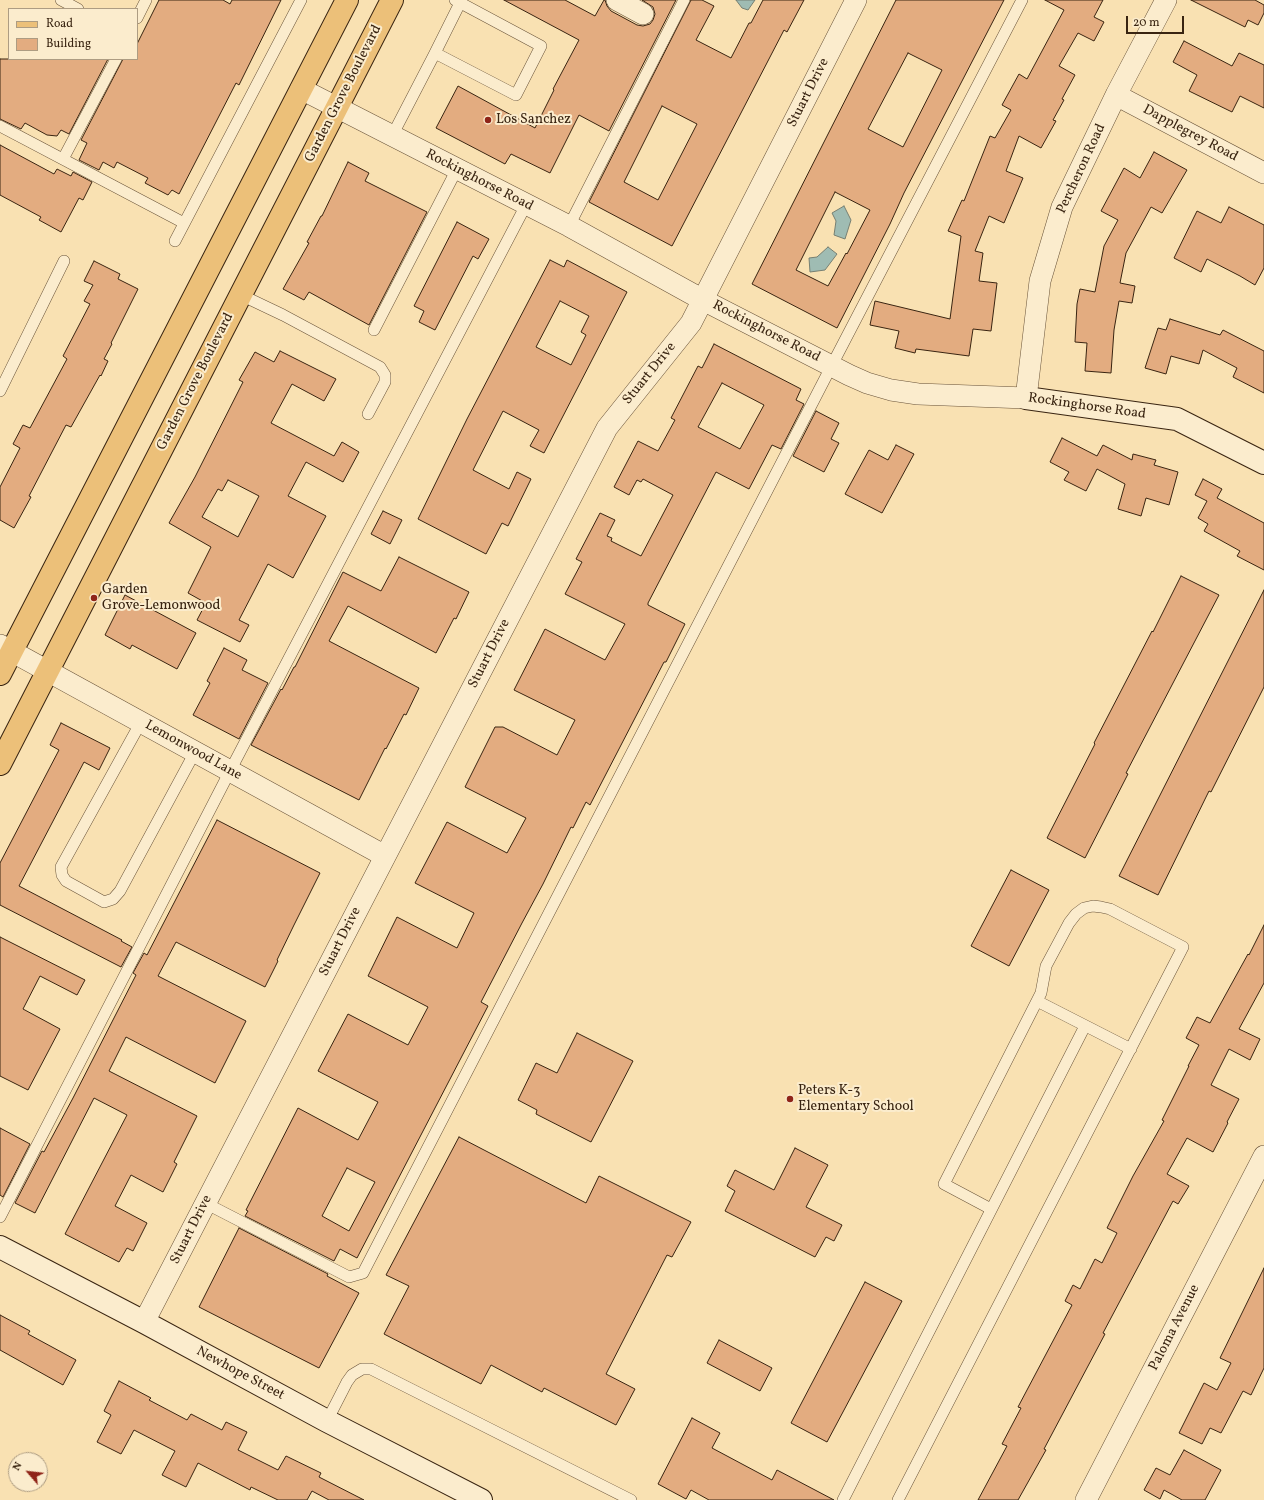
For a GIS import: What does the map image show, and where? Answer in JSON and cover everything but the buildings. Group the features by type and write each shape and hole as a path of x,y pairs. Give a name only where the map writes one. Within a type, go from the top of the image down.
{"main road":[{"path":"0,674 6,648 347,0"},
{"name":"Garden Grove Boulevard","path":"0,764 392,0"}],"street":[{"path":"617,0 643,14"},
{"name":"Stuart Drive","path":"144,1322 607,428 691,323 856,0"},
{"name":"Percheron Road","path":"1026,398 1040,281 1062,207 1116,95 1166,0"},
{"name":"Rockinghorse Road","path":"301,89 569,226 703,300 868,383 891,390 904,392 958,396 1026,398 1177,419 1264,463"},
{"name":"Dapplegrey Road","path":"1116,95 1264,173"},
{"name":"Lemonwood Lane","path":"6,648 385,856"},
{"name":"Paloma Avenue","path":"1086,1500 1264,1156"},
{"name":"Newhope Street","path":"0,1247 144,1322 327,1421 481,1500"}],"lane":[{"path":"61,0 76,8"},
{"path":"138,16 146,0"},
{"path":"175,241 301,0"},
{"path":"569,226 684,0"},
{"path":"205,1203 349,1277 363,1273 1022,0"},
{"path":"392,136 435,53 458,1 541,46 516,95 435,53"},
{"path":"63,159 115,60"},
{"path":"0,126 184,223"},
{"path":"374,330 457,169"},
{"path":"0,1217 230,771 526,205"},
{"path":"0,391 64,261"},
{"path":"241,295 283,315 380,367 385,375 385,382 368,414"},
{"path":"141,722 61,867 62,875 66,881 104,902 113,899 120,891 195,752"},
{"path":"898,1500 1183,948 1110,909 1093,906 1084,908 1076,914 1069,923 1046,966 1041,993 944,1184 991,1210"},
{"path":"1037,1001 1131,1049"},
{"path":"843,1500 1086,1026"},
{"path":"327,1421 352,1375 362,1369 371,1369 631,1500"}],"water":[{"path":"736,0 755,0 748,10 742,8"},
{"path":"844,206 851,220 845,239 834,235 836,221 832,213"},
{"path":"828,247 837,254 825,270 810,272 809,258 817,257"}],"place":[{"name":"Los Sanchez","path":"488,120"},
{"name":"Garden Grove-Lemonwood","path":"94,598"},
{"name":"Peters K-3 Elementary School","path":"790,1099"}]}
